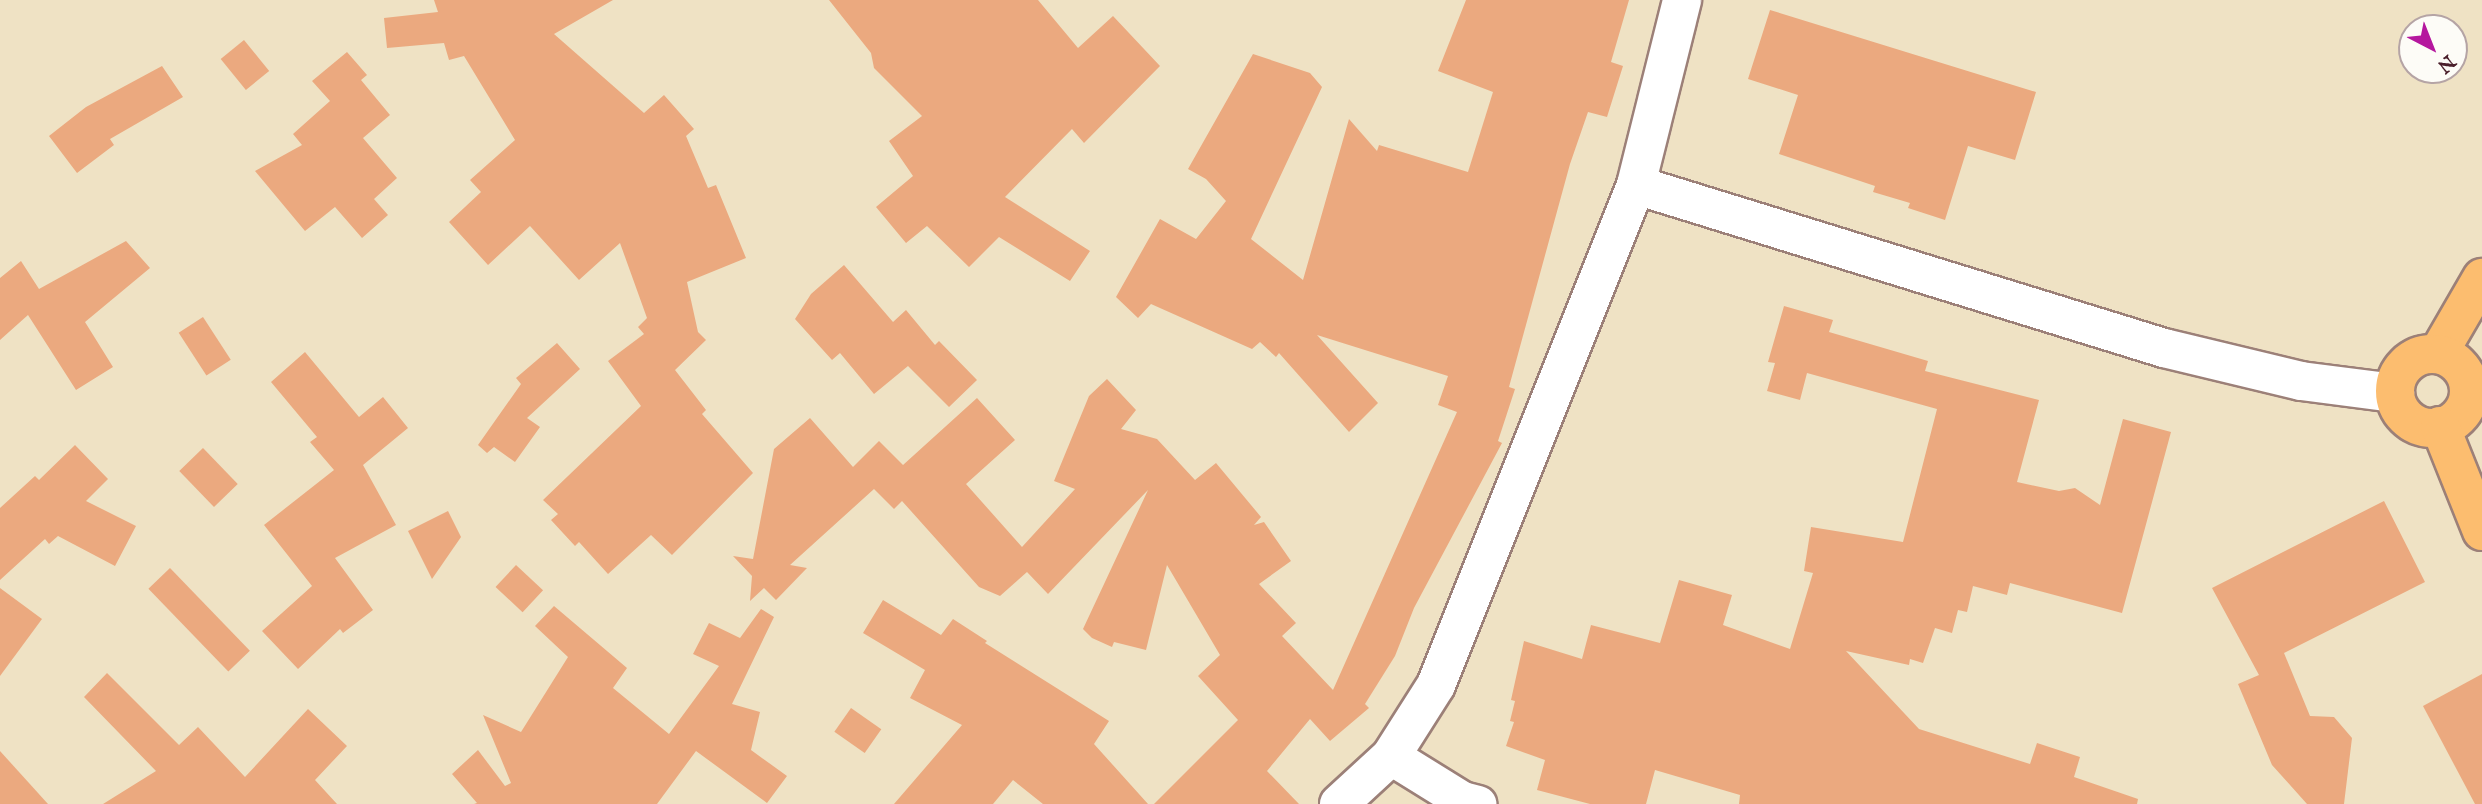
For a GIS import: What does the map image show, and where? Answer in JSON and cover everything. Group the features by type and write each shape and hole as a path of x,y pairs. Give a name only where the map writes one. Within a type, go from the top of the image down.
{"main road":[{"path":"2438,354 2482,278"},
{"path":"2438,354 2457,362 2465,374 2470,387 2468,402 2460,415 2440,426 2420,426 2407,419 2399,407 2395,393 2397,379 2404,366 2415,357 2438,354"},
{"path":"2440,426 2482,531"}],"street":[{"path":"1339,804 1391,756 1436,685 1636,185 1682,0"},
{"path":"1636,185 2164,348 2301,382 2395,393"},
{"path":"1391,756 1462,800 1478,804"}],"building":[{"path":"434,0 613,0 554,34 644,113 664,95 694,129 686,136 708,188 716,185 746,258 687,282 698,332 706,340 675,370 706,410 702,414 753,473 672,555 651,535 608,574 579,542 575,546 551,520 558,514 543,500 641,406 608,361 644,334 638,327 647,318 620,243 579,280 530,226 488,265 449,222 481,192 470,180 515,140 464,56 449,60 444,43 387,48 384,18 438,12"},
{"path":"829,0 1038,0 1078,48 1113,16 1160,66 1084,143 1072,129 1005,197 1090,251 1070,281 999,237 969,267 927,226 906,243 876,207 913,176 889,141 922,116 874,68 871,53"},
{"path":"1466,0 1629,0 1611,62 1623,66 1607,117 1588,112 1570,164 1509,387 1515,389 1498,441 1502,443 1414,608 1395,656 1365,704 1369,708 1330,741 1310,719 1267,771 1299,804 1154,804 1238,720 1198,676 1220,655 1167,565 1146,650 1114,642 1112,647 1092,638 1083,629 1148,490 1048,594 1027,572 1000,596 979,587 902,501 894,509 874,489 790,565 807,568 776,600 764,588 750,601 752,576 733,556 753,559 774,449 810,418 853,467 879,441 903,465 977,398 1015,440 966,484 1022,547 1075,489 1054,481 1089,396 1107,379 1136,410 1121,429 1157,439 1195,480 1216,463 1261,517 1254,525 1264,522 1291,561 1259,584 1296,623 1282,636 1333,690 1457,412 1438,405 1448,376 1317,335 1378,403 1349,432 1279,353 1276,357 1260,342 1252,349 1151,304 1138,318 1116,297 1160,219 1196,239 1226,201 1206,179 1188,169 1253,54 1310,73 1322,87 1251,239 1303,280 1349,119 1377,151 1379,145 1468,172 1493,92 1438,71"},
{"path":"1770,10 2036,92 2015,160 1968,146 1945,220 1908,208 1910,203 1873,192 1875,186 1779,154 1798,95 1748,79"},
{"path":"244,40 269,71 246,90 221,59"},
{"path":"347,52 367,75 361,80 390,115 363,138 397,178 374,199 388,215 362,238 335,207 305,231 255,171 302,145 293,134 330,101 312,81"},
{"path":"162,66 183,97 110,139 114,145 77,173 49,136 86,107"},
{"path":"126,241 150,268 85,322 113,367 76,390 28,315 0,340 0,278 21,261 39,289"},
{"path":"844,265 893,322 906,310 935,345 939,341 977,380 949,407 908,366 874,394 840,353 832,360 795,319 811,294"},
{"path":"1784,306 1833,320 1829,332 1928,361 1925,371 2039,400 2017,482 2059,491 2075,488 2100,505 2123,419 2171,432 2122,613 2010,583 2007,595 1973,586 1967,612 1958,610 1952,633 1935,628 1923,663 1910,659 1909,665 1846,651 1919,729 2030,764 2037,743 2080,757 2074,777 2138,799 2137,804 1739,804 1740,795 1655,770 1646,804 1590,804 1537,790 1545,760 1506,746 1514,722 1510,721 1515,701 1511,700 1524,641 1582,659 1591,625 1660,643 1679,580 1732,595 1723,625 1790,649 1813,573 1804,571 1811,527 1903,542 1937,409 1807,373 1800,400 1767,391 1775,363 1768,362"},
{"path":"203,317 231,360 206,376 179,333"},
{"path":"557,343 580,369 527,418 540,427 515,462 494,447 487,453 478,445 521,384 516,378"},
{"path":"305,352 359,417 383,397 408,428 363,465 396,525 335,558 373,610 343,633 340,629 298,669 262,631 312,586 264,525 334,470 310,442 317,437 271,382"},
{"path":"75,445 108,479 86,501 136,526 115,566 58,536 49,544 45,539 0,580 0,508 35,476 39,480"},
{"path":"203,448 238,484 214,507 179,471"},
{"path":"2384,501 2425,582 2284,653 2310,716 2334,717 2352,738 2344,804 2307,804 2272,765 2238,684 2259,675 2212,588"},
{"path":"448,511 461,537 432,579 408,531"},
{"path":"516,565 543,590 523,612 496,587"},
{"path":"170,568 250,651 228,672 148,589"},
{"path":"0,588 42,619 0,676"},
{"path":"883,600 941,635 953,619 987,641 985,643 1109,721 1094,744 1148,804 1043,804 1013,780 993,804 894,804 962,725 910,698 925,670 863,633"},
{"path":"554,606 627,668 613,688 669,734 719,666 693,654 709,623 740,638 761,609 774,617 732,704 760,712 751,750 787,776 767,803 696,751 657,804 474,804 477,803 452,774 478,750 505,786 511,783 483,715 521,732 568,657 535,626"},
{"path":"107,673 179,745 198,727 245,777 308,709 347,746 315,780 337,804 103,804 156,771 84,697"},
{"path":"2482,674 2482,804 2475,804 2423,706"},
{"path":"851,708 881,729 865,753 834,732"},
{"path":"0,751 48,804 0,804"}]}
